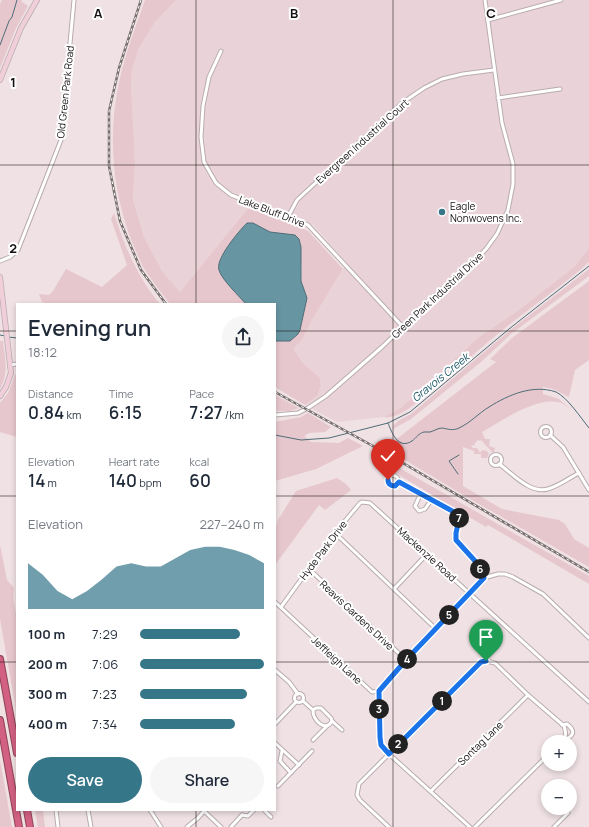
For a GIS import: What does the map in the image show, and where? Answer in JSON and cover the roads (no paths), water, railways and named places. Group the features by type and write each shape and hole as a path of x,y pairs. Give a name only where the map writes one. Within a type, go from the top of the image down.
{"highway":[{"path":"0,659 16,747"},
{"path":"0,720 16,810"},
{"path":"16,811 19,827"},
{"path":"27,811 30,827"}],"street":[{"path":"0,80 21,28 37,0"},
{"name":"Old Green Park Road","path":"0,261 10,257 18,250 60,140 74,0"},
{"name":"Green Park Industrial Drive","path":"276,415 298,413 308,408 342,382 476,260 497,234 508,210 513,184 513,164 502,123 485,0"},
{"path":"488,20 561,0"},
{"name":"Lake Bluff Drive","path":"221,51 209,77 203,106 201,137 204,162 216,183 231,196 308,225 402,326"},
{"name":"Evergreen Industrial Court","path":"288,217 297,200 402,103 424,88 442,79 468,72 494,70"},
{"path":"498,98 560,89"},
{"path":"0,277 11,373 9,381 0,396"},
{"path":"10,365 16,364"},
{"path":"550,436 563,447 589,490"},
{"path":"499,464 528,486 539,490 554,487 579,472"},
{"path":"399,482 432,499 457,515 459,519 456,540 476,562 484,578"},
{"path":"421,493 415,506 419,511 425,509 432,499"},
{"name":"Hyde Park Drive","path":"281,607 335,532 362,502 370,503"},
{"name":"Mackenzie Road","path":"370,503 588,699"},
{"path":"335,532 436,628"},
{"path":"394,589 427,554"},
{"name":"Reavis Gardens Drive","path":"309,569 406,660"},
{"path":"470,827 381,745 379,691 406,660 484,578 498,574 505,574 513,577 543,594 589,638"},
{"name":"Jeffleigh Lane","path":"276,603 372,692 379,691"},
{"path":"389,827 360,800 357,795 359,784 481,662 486,661 494,663 562,725 566,732 565,735"},
{"path":"276,671 289,682 298,694 303,695 303,701 313,710 314,717 323,726 327,726"},
{"path":"296,702 294,698 298,694"},
{"name":"Sontag Lane","path":"431,791 528,695"},
{"path":"276,723 296,702 299,703 303,701"},
{"path":"313,710 316,708 321,708 342,730"},
{"path":"314,740 332,721"},
{"path":"562,725 567,724 570,726 572,735"},
{"path":"276,744 299,765"},
{"path":"282,751 280,762 291,773"},
{"path":"278,786 312,751"},
{"path":"475,827 541,762"},
{"path":"56,811 58,827"},
{"path":"88,811 91,827"},
{"path":"151,811 160,827"},
{"path":"187,827 198,818 203,811"},
{"path":"205,811 221,827"},
{"path":"240,811 242,815"},
{"path":"242,815 248,816 253,811"},
{"path":"265,811 271,817"},
{"path":"230,827 242,815"},
{"path":"554,827 566,815"}],"water":[{"path":"247,223 253,223 270,232 295,235 299,239 301,247 301,281 307,298 300,330 298,334 290,341 276,341 276,303 245,303 220,274 219,265 221,259 234,238"}],"waterway":[{"path":"0,45 12,17 17,0"},
{"name":"Gravois Creek","path":"276,435 301,440 329,438 388,423 410,412 509,329 589,266"},
{"name":"Gravois Creek","path":"0,335 5,336"},
{"name":"Gravois Creek","path":"8,337 16,338"},
{"path":"388,423 396,439 399,442 407,443 424,432 430,432 440,428 453,430 457,429 485,409 504,398 521,392 538,389 556,392 565,398 589,428"},
{"path":"458,474 449,461 459,455"}],"railway":[{"path":"141,0 119,68 109,111 109,166 120,221 141,270 165,303"},
{"path":"276,393 391,456 589,572"}],"place":[{"name":"Eagle Nonwovens Inc.","path":"442,212"}]}
